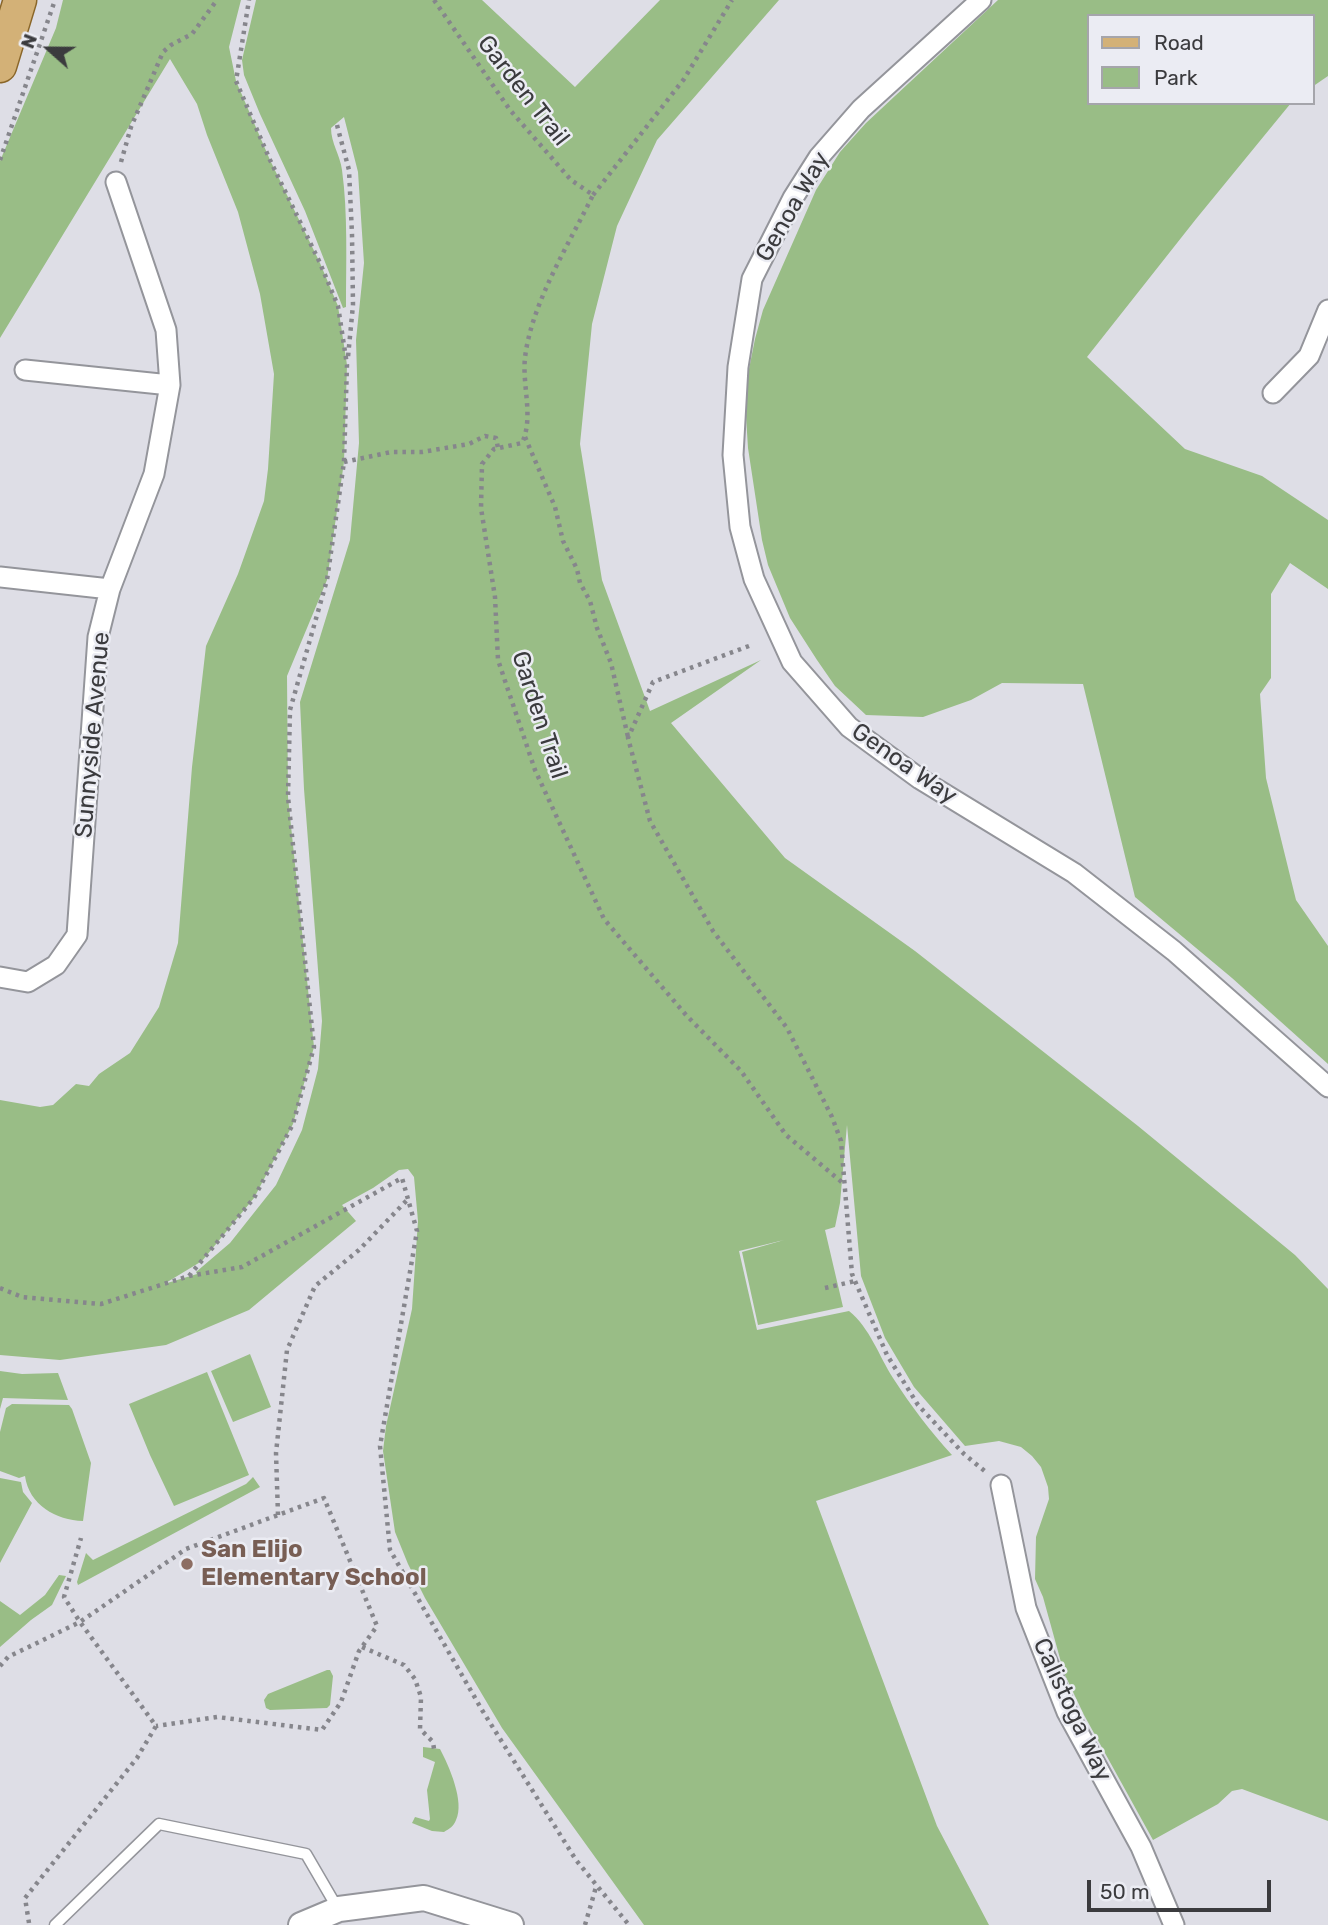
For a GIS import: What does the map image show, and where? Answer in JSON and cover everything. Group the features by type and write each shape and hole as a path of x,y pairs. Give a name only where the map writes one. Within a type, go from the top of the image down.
{"main road":[{"path":"0,66 20,0"}],"street":[{"name":"Genoa Way","path":"981,0 861,109 819,157 793,198 752,279 738,367 733,455 740,527 754,579 792,662 849,727 920,779 1074,873 1174,951 1328,1087"},
{"name":"Sunnyside Avenue","path":"0,977 28,982 56,965 77,935 98,638 110,589 154,474 170,385 166,330 116,182"},
{"path":"1273,393 1309,356 1328,310"},
{"path":"24,370 170,385"},
{"path":"0,577 110,589"},
{"name":"Calistoga Way","path":"1001,1485 1026,1608 1067,1712 1141,1847 1174,1925"},
{"path":"301,1925 338,1909 424,1898 510,1925"}],"lane":[{"path":"55,1925 159,1824 306,1854 338,1909"}],"path":[{"path":"0,160 55,0"},
{"path":"116,182 131,127 163,52 192,34 217,0"},
{"path":"249,0 236,81 338,306 347,365"},
{"name":"Garden Trail","path":"433,0 510,110 571,180 593,195"},
{"path":"344,462 391,452 422,452 469,444 485,436 496,438 498,448 522,443 528,426 525,359 533,320 593,195 684,79 733,0"},
{"path":"189,1276 254,1198 293,1124 314,1048 288,797 290,709 327,580 344,462 347,365 353,305 352,234 349,170 337,125"},
{"path":"525,436 555,507 563,541 590,601 611,663 650,821 713,932 787,1028 832,1116 841,1141 852,1273 887,1355 918,1405 964,1454 1001,1485"},
{"name":"Garden Trail","path":"498,448 494,449 482,464 481,508 495,597 498,660 535,770 604,919 686,1015 741,1071 786,1135 844,1184"},
{"path":"628,738 653,682 749,646"},
{"path":"0,1288 22,1297 101,1304 189,1276 242,1267 402,1178 417,1231 380,1446 390,1550 482,1710 576,1860 629,1925"},
{"path":"278,1515 276,1453 287,1350 315,1286 359,1250 408,1199"},
{"path":"825,1288 855,1280"},
{"path":"0,1666 8,1657 80,1622 186,1549 324,1498 377,1626 362,1647 341,1702 323,1730 216,1717 156,1726"},
{"path":"81,1538 64,1597 156,1726"},
{"path":"362,1647 404,1665 415,1679 421,1697 420,1729 433,1742 434,1749"},
{"path":"29,1923 25,1899 137,1758 156,1726"},
{"path":"585,1925 597,1886"}],"green space":[{"path":"63,0 241,0 229,47 236,81 338,306 347,365 344,462 327,580 287,676 288,797 314,1047 293,1124 254,1198 202,1261 164,1284 197,1274 196,1272 230,1243 276,1185 302,1130 318,1069 322,1021 300,702 350,540 359,443 356,340 364,263 358,172 344,117 331,128 342,170 345,203 346,307 343,308 305,211 244,75 242,60 256,0 482,0 575,87 660,0 779,0 657,140 617,226 592,324 580,444 602,580 650,711 761,660 671,723 785,858 915,951 1138,1126 1295,1255 1328,1289 1328,1821 1242,1789 1232,1791 1218,1804 1153,1840 1084,1715 1064,1673 1043,1597 1035,1579 1036,1537 1049,1499 1041,1467 1021,1447 999,1441 965,1446 914,1387 885,1338 861,1276 847,1125 840,1203 835,1227 825,1230 843,1307 758,1325 742,1252 784,1240 739,1251 757,1330 849,1311 868,1334 914,1408 952,1455 816,1501 937,1826 989,1925 644,1925 502,1728 425,1598 395,1532 383,1451 412,1309 418,1221 414,1177 408,1169 399,1170 342,1205 356,1221 249,1310 166,1345 60,1360 0,1355 0,1100 40,1107 53,1105 76,1084 89,1086 99,1074 130,1053 159,1007 178,943 192,767 206,646 238,574 264,501 274,374 260,294 238,212 197,104 170,59 0,338 0,161 56,28"},
{"path":"998,0 1328,0 1328,76 1314,86 1314,14 1086,14 1086,105 1289,105 1087,357 1185,449 1262,476 1328,520 1328,589 1290,563 1271,594 1271,678 1260,694 1266,778 1296,900 1328,946 1328,1064 1232,978 1135,897 1083,684 1002,683 971,700 923,717 866,715 835,686 790,618 768,565 762,540 748,448 748,374 763,310 816,190 840,152 866,123"},
{"path":"250,1354 271,1407 233,1422 211,1371"},
{"path":"0,1371 22,1374 58,1373 68,1400 3,1398 0,1409"},
{"path":"207,1372 249,1475 174,1506 129,1404"},
{"path":"12,1404 69,1405 72,1409 91,1463 83,1521 63,1518 45,1509 32,1495 25,1476 19,1478 0,1471 0,1432 6,1408"},
{"path":"253,1477 260,1487 78,1585 86,1553 93,1560 246,1484"},
{"path":"0,1478 21,1482 23,1492 32,1503 0,1563"},
{"path":"59,1575 66,1576 52,1605 0,1647 0,1601 20,1615 45,1595"},
{"path":"330,1670 333,1676 330,1705 327,1708 266,1708 264,1700 268,1694"},
{"path":"423,1747 440,1749 457,1794 459,1804 456,1820 453,1826 444,1832 432,1831 412,1823 415,1817 429,1821 430,1819 427,1790 435,1762 423,1757"}],"place":[{"name":"San Elijo Elementary School","path":"187,1564"}]}
